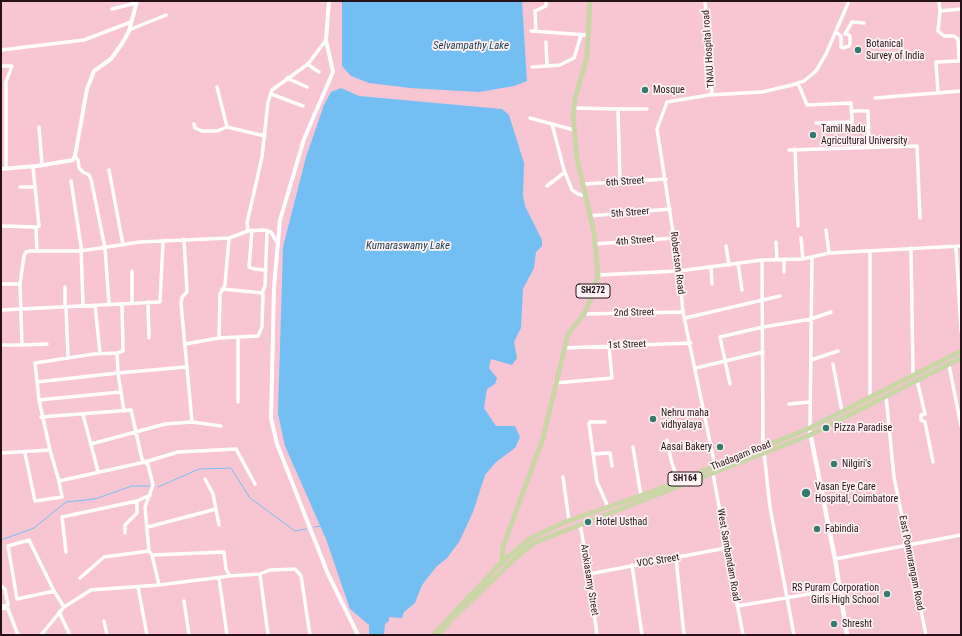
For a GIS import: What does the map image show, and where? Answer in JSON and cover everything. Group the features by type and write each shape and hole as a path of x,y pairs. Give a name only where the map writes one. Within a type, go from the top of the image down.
{"main road":[{"name":"SH272","path":"501,563 503,547 543,438 568,334 584,314 591,299 598,274 595,244 574,130 574,108 587,58 590,1"},
{"name":"Thadagam Road","path":"433,635 501,563 531,538 569,521 679,482 763,446 810,428 913,374 961,351"},
{"name":"Thadagam Road","path":"439,635 506,567 536,542 810,435 961,358"},
{"path":"810,428 810,435 835,559 846,635"},
{"path":"501,563 506,567"}],"street":[{"path":"329,1 326,40 333,72 304,139 280,220 274,302 271,418 277,444 289,478 328,574 358,635"},
{"path":"536,31 535,11 546,6 546,1"},
{"name":"TNAU Hospital road","path":"705,1 712,93 709,95"},
{"path":"709,95 762,92 798,83 816,71 836,32 849,1"},
{"path":"938,93 936,62 960,61 959,40 954,36 944,36 938,31 940,11 939,1"},
{"path":"112,9 137,2"},
{"path":"1,169 42,166 70,161 75,156 86,89 94,71 111,59 129,30 137,2"},
{"path":"940,11 961,9"},
{"path":"129,30 166,15"},
{"path":"1,50 84,40 131,22"},
{"path":"841,36 846,33 852,22 864,23"},
{"path":"531,31 588,35"},
{"path":"836,32 841,36"},
{"path":"841,36 841,47 849,46 850,36 846,33"},
{"path":"532,67 560,65 574,58 581,35"},
{"path":"264,270 249,267 250,230 247,223 262,157 268,102 272,90 307,64 326,40"},
{"path":"546,42 547,66"},
{"path":"307,64 318,72"},
{"path":"1,66 12,66 6,82 6,169"},
{"path":"287,78 307,87"},
{"path":"798,83 807,105 851,103 852,122 816,123"},
{"path":"217,87 227,127"},
{"path":"875,98 961,91"},
{"path":"271,94 302,106"},
{"name":"Robertson Road","path":"709,95 667,102 657,129 666,179 683,312 691,343 715,466"},
{"path":"574,108 647,109"},
{"path":"618,109 620,182"},
{"path":"852,111 868,111 869,146"},
{"path":"530,118 574,130"},
{"path":"194,124 195,128 202,131 217,131 227,127 234,130 265,136"},
{"path":"552,124 565,172 572,190 578,194 586,196"},
{"path":"39,127 42,166"},
{"path":"789,150 869,146 917,146 920,218"},
{"path":"795,150 798,226"},
{"path":"75,156 83,172 90,175 105,248 109,304"},
{"path":"33,167 39,226 36,227 37,251"},
{"path":"109,170 124,245"},
{"path":"547,186 565,172"},
{"name":"6th Street","path":"584,184 666,179"},
{"path":"71,181 81,246 80,251 84,305"},
{"path":"20,187 35,187"},
{"name":"5th Streer","path":"590,216 670,209"},
{"path":"1,226 36,227"},
{"path":"22,345 20,284 26,252 80,251 140,242 229,238 250,230 271,232 278,245"},
{"path":"826,230 829,253"},
{"path":"185,344 219,338 260,335 262,293 265,286 264,270 267,261 267,231"},
{"path":"219,338 220,294 224,285 229,238"},
{"name":"4th Street","path":"595,244 674,238"},
{"path":"801,238 803,259"},
{"path":"184,239 188,292 182,297 181,304 192,422"},
{"path":"1,310 160,302 163,242"},
{"path":"776,242 777,260"},
{"path":"726,246 729,265"},
{"path":"598,274 679,272 762,260 803,259 829,253 959,246 961,331"},
{"path":"911,248 913,374"},
{"path":"870,251 870,397"},
{"path":"810,428 812,256"},
{"path":"784,259 784,272"},
{"path":"762,260 763,446"},
{"path":"738,263 742,290"},
{"path":"711,267 712,284"},
{"path":"132,271 132,303"},
{"path":"1,284 20,284"},
{"path":"65,287 68,358"},
{"path":"222,290 262,293"},
{"path":"685,318 780,296"},
{"path":"148,302 149,338"},
{"path":"25,453 35,501 62,497 41,417 35,363 123,351 122,304"},
{"path":"95,305 100,353"},
{"name":"2nd Street","path":"584,314 683,312"},
{"path":"730,384 720,337 763,327 811,319 831,312"},
{"path":"238,337 238,402"},
{"name":"1st Street","path":"564,348 691,343"},
{"path":"1,345 47,344"},
{"path":"555,383 612,378 609,346"},
{"path":"810,360 838,351"},
{"path":"696,368 763,352"},
{"path":"117,353 120,392 124,410"},
{"path":"833,364 842,412"},
{"path":"949,365 961,426"},
{"path":"37,382 186,367"},
{"path":"917,380 925,414 921,415 921,420 925,422 933,462"},
{"path":"38,400 120,392"},
{"name":"East Ponnurangam Road","path":"886,396 894,477 926,635"},
{"path":"789,404 810,402"},
{"path":"41,417 83,415 131,410 142,459 148,464 153,485 145,507 149,551 152,555 159,585"},
{"path":"83,415 98,471"},
{"path":"91,444 136,434 165,424 192,422 221,426"},
{"path":"605,422 589,423 597,482 608,507"},
{"path":"667,440 672,464 679,482"},
{"path":"633,447 641,496"},
{"path":"58,481 98,471 145,462 178,452 236,449 255,484"},
{"path":"1,453 25,453 50,450"},
{"path":"593,454 610,453 612,466"},
{"path":"764,453 770,507 794,635"},
{"path":"713,474 715,466"},
{"name":"West Sambandam Road","path":"713,474 742,635"},
{"path":"564,477 569,521"},
{"path":"205,479 213,494 219,525"},
{"path":"66,552 62,517 137,501 150,495"},
{"path":"125,533 125,525 137,513 137,501"},
{"path":"148,527 216,509"},
{"name":"Arokiasamy Street","path":"580,524 589,574 597,635"},
{"path":"835,559 961,535"},
{"path":"54,591 17,599 8,546 29,540 54,591 64,607"},
{"name":"VOC Street","path":"589,574 726,548"},
{"path":"80,578 104,557 149,551"},
{"path":"152,555 224,552 226,569 230,576"},
{"path":"676,558 684,635"},
{"path":"632,565 642,635"},
{"path":"41,635 64,607 91,590 138,587 260,574 270,570 290,568 295,569 301,576 310,635"},
{"path":"260,574 268,635"},
{"path":"219,578 227,635"},
{"path":"1,586 5,589 8,605 1,607"},
{"path":"138,587 147,635"},
{"path":"737,606 839,589"},
{"path":"184,601 189,635"},
{"path":"1,607 8,609 18,635"},
{"path":"59,612 70,635"},
{"path":"104,621 106,635"}],"water":[{"name":"Selvampathy Lake","path":"342,1 522,1 527,81 514,86 479,92 410,88 369,83 351,76 342,66"},
{"name":"Kumaraswamy Lake","path":"341,88 359,96 502,109 509,115 524,163 523,195 525,206 542,240 542,246 536,252 534,268 523,289 521,328 514,342 517,358 512,365 491,359 489,368 497,378 495,384 487,389 484,408 496,426 515,426 520,437 515,448 496,462 485,475 473,512 459,542 447,558 436,567 422,585 415,603 404,612 402,618 389,617 389,621 385,624 384,635 369,635 369,625 350,609 326,539 285,446 278,414 283,247 306,157 324,105 331,92"}],"waterway":[{"path":"158,487 199,469 231,468 250,498 295,531 306,529"},
{"path":"1,540 34,528 66,502 95,499 132,486 150,486"},
{"path":"314,527 321,526"}],"place":[{"name":"Botanical Survey of India","path":"858,50"},
{"name":"Mosque","path":"645,90"},
{"name":"Tamil Nadu Agricultural University","path":"813,135"},
{"name":"Nehru maha vidhyalaya","path":"653,419"},
{"name":"Pizza Paradise","path":"826,428"},
{"name":"Aasai Bakery","path":"720,447"},
{"name":"Nilgiri's","path":"834,464"},
{"name":"Vasan Eye Care Hospital, Coimbatore","path":"806,493"},
{"name":"Hotel Usthad","path":"588,522"},
{"name":"Fabindia","path":"817,529"},
{"name":"RS Puram Corporation Girls High School","path":"887,594"},
{"name":"Shresht","path":"834,624"}]}
